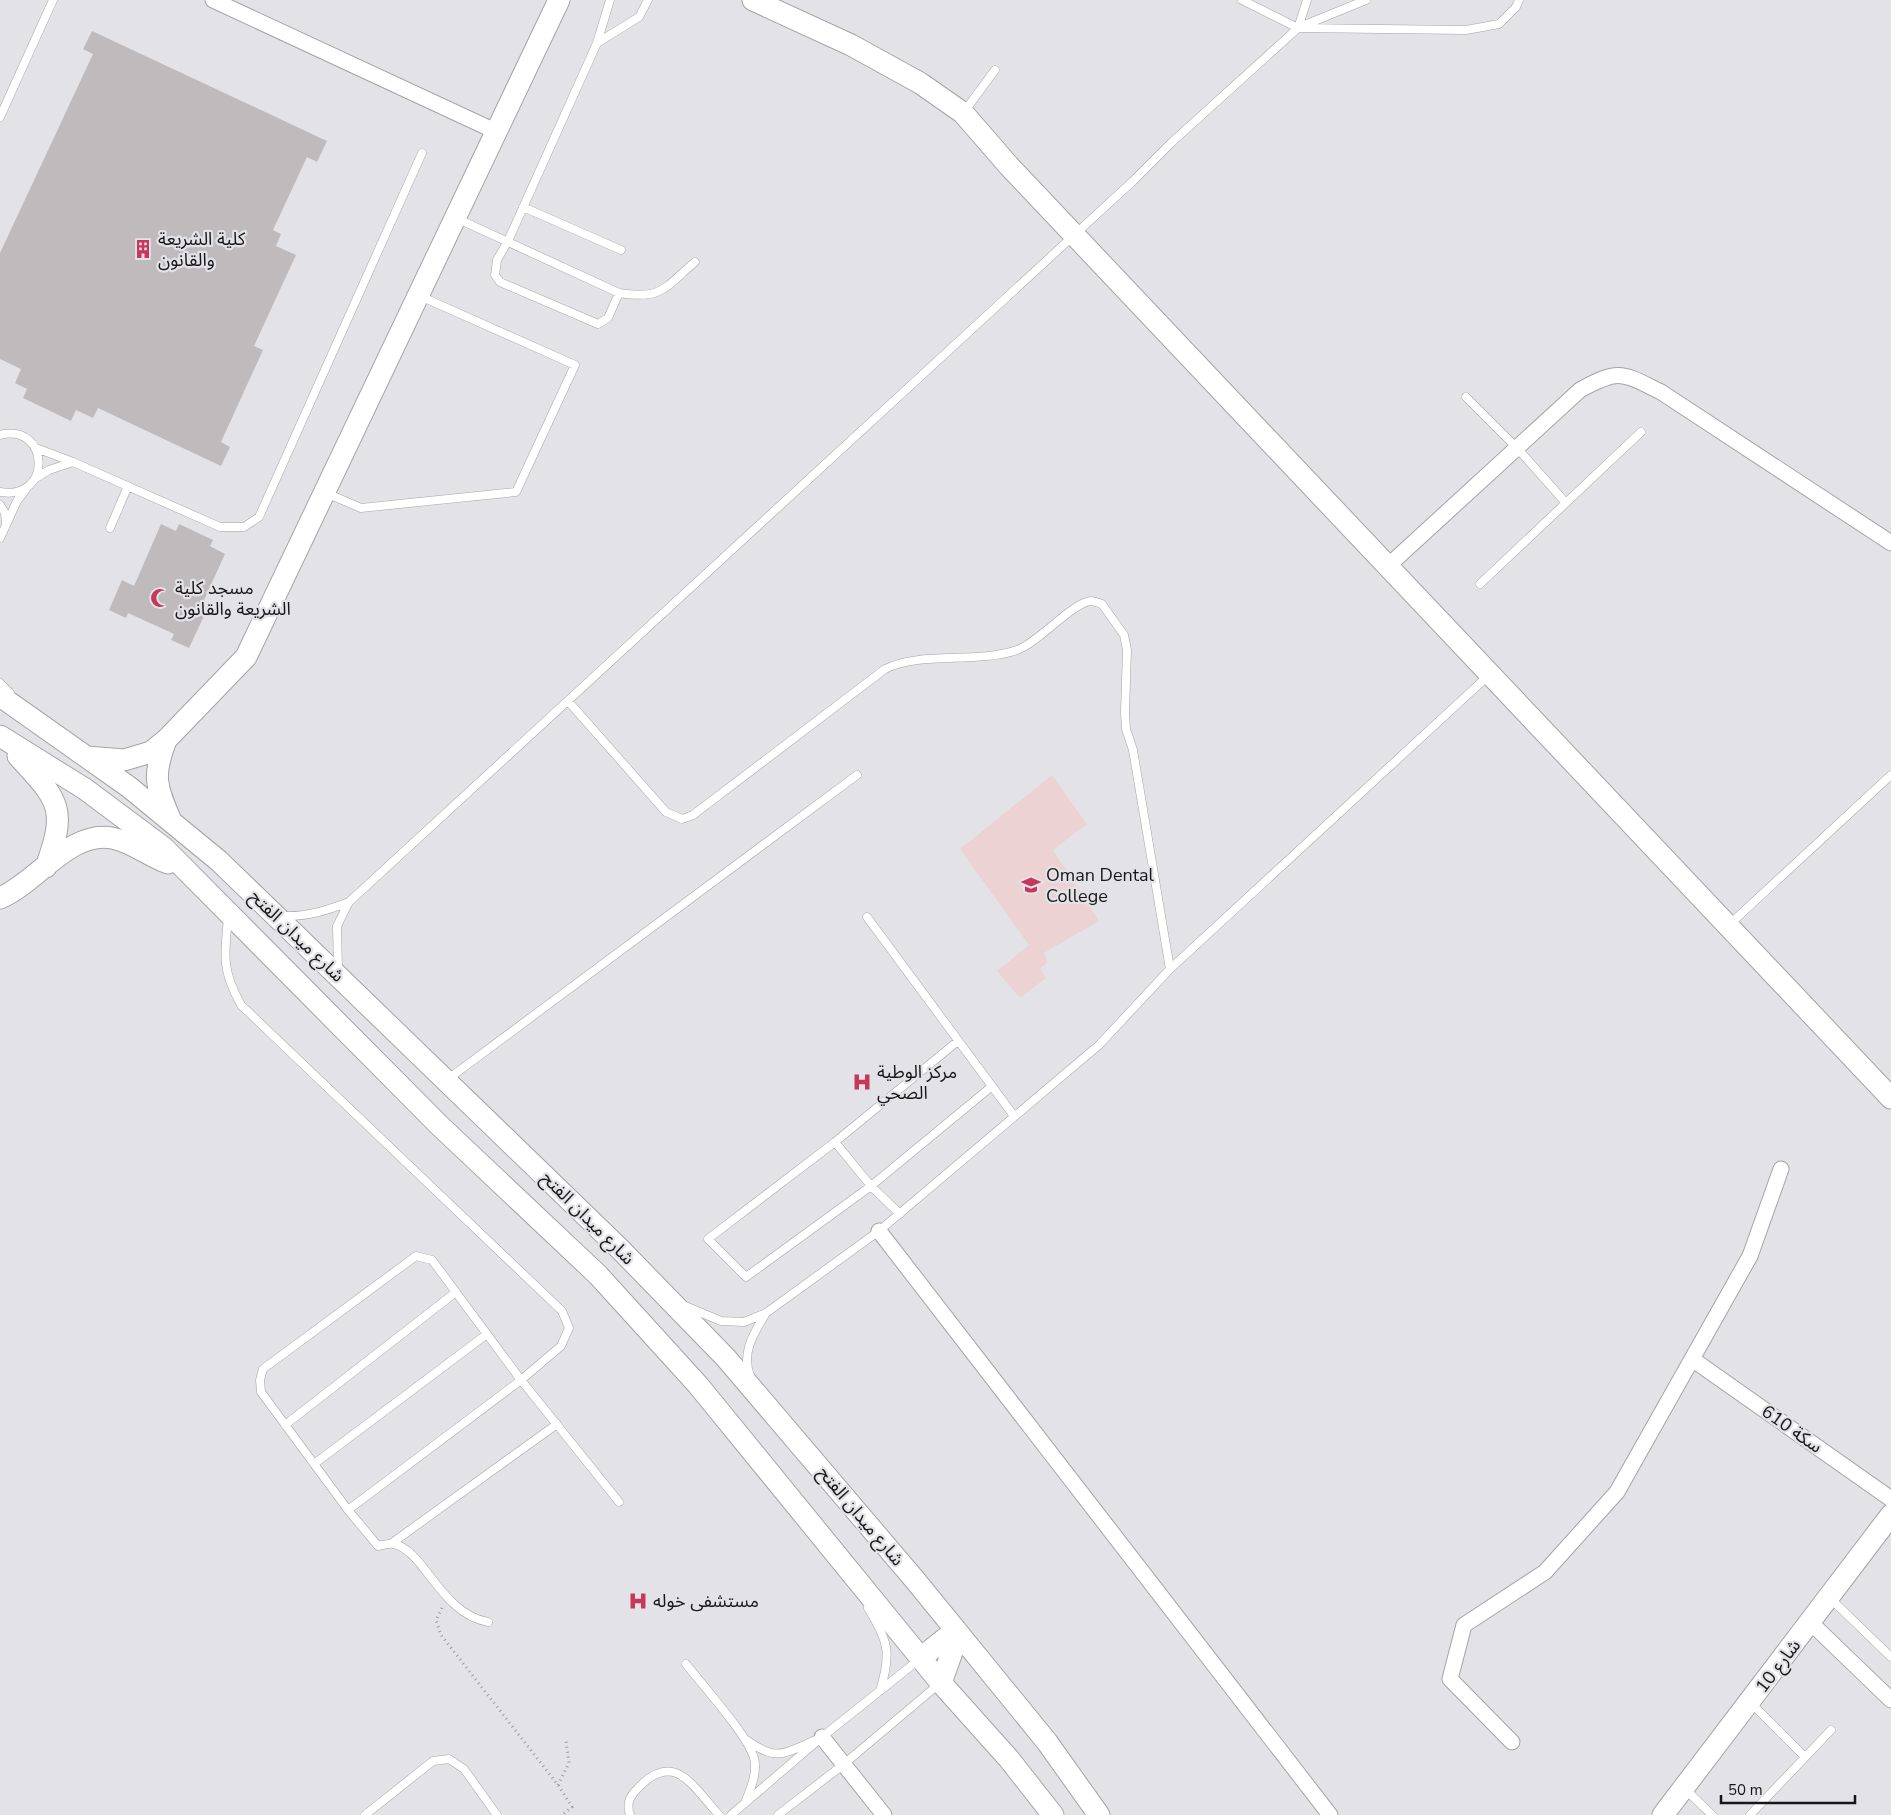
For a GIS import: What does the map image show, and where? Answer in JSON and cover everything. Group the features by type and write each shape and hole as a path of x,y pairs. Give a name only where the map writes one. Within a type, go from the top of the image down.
{"street":[{"path":"213,0 495,131"},
{"path":"86,757 124,760 150,752 166,740 246,657 558,0"},
{"path":"753,0 851,45 920,84 963,113 1074,234 1891,1098"},
{"path":"1388,566 1580,390 1607,375 1628,376 1661,392 1891,543"},
{"name":"شارع ميدان الفتح","path":"0,696 129,787 219,861 338,974 666,1296 726,1358 956,1630 975,1657 1047,1742 1099,1815"},
{"path":"0,736 49,790 57,807 57,831 46,867"},
{"name":"شارع ميدان الفتح","path":"0,736 84,789 164,848 439,1125 598,1274 698,1385 922,1657 941,1683 1009,1759 1048,1814"},
{"path":"166,740 156,774 162,799 172,822"},
{"path":"0,898 12,893 66,850 93,838 111,838 187,871"},
{"path":"1512,1742 1450,1679 1464,1625 1545,1572 1617,1492 1750,1256 1781,1168"},
{"path":"879,1231 1330,1815"},
{"name":"سكة 610","path":"1692,1359 1891,1499"},
{"name":"شارع 10","path":"1663,1815 1891,1515"},
{"path":"1810,1622 1891,1700"},
{"path":"941,1683 952,1652 956,1630"},
{"path":"922,1657 956,1630"},
{"path":"922,1657 952,1652 975,1657"},
{"path":"941,1683 975,1657"},
{"path":"822,1737 884,1815"}],"lane":[{"path":"0,117 53,0"},
{"path":"610,0 597,43 524,207 497,260 495,275 500,282 598,324 608,318 619,293"},
{"path":"597,43 639,17 648,0"},
{"path":"1242,0 1298,28 1466,30 1499,24 1516,7 1519,0"},
{"path":"1298,28 1307,0"},
{"path":"338,974 337,926 349,902 1298,28 1366,0"},
{"path":"963,113 995,70"},
{"path":"2,432 23,436 36,448 73,462 220,527 244,528 259,517 422,153"},
{"path":"524,207 621,250"},
{"path":"454,218 619,293 642,297 657,294 695,262"},
{"path":"324,492 361,508 516,492 575,365 418,295"},
{"path":"1466,397 1517,448 1566,503"},
{"path":"1480,584 1642,432"},
{"path":"36,448 39,458 36,478"},
{"path":"0,538 17,501 36,478 49,470 73,462"},
{"path":"0,492 20,491 29,486"},
{"path":"110,528 128,486"},
{"path":"0,505 5,512 6,525"},
{"path":"568,701 666,812 682,819 693,815 885,669 898,662 982,658 1006,654 1022,648 1078,607 1090,601 1102,604 1124,635 1127,650 1126,729 1133,750 1170,969"},
{"path":"666,1296 721,1321 744,1322 766,1313 879,1231 1099,1045 1170,969 1490,674"},
{"path":"0,683 24,713"},
{"path":"446,1080 857,775"},
{"path":"1728,926 1891,775"},
{"path":"278,916 299,916 328,910 349,902"},
{"path":"229,913 224,957 229,983 241,1005 562,1311 569,1328 561,1346 522,1380 348,1510"},
{"path":"867,917 1014,1116"},
{"path":"958,1041 835,1142 708,1239 746,1277 871,1186 991,1087"},
{"path":"835,1142 871,1186 900,1214"},
{"path":"557,1424 392,1543 378,1546 348,1510 261,1392 260,1380 263,1369 416,1256 432,1260 522,1380 620,1502"},
{"path":"285,1425 456,1292"},
{"path":"757,1394 749,1372 746,1354 753,1336 766,1313"},
{"path":"314,1464 487,1334"},
{"path":"392,1543 407,1549 447,1598 474,1620 488,1622"},
{"path":"847,1566 882,1631 888,1648 888,1667 880,1691"},
{"path":"1829,1597 1891,1658"},
{"path":"731,1815 822,1737 922,1657"},
{"path":"686,1664 743,1738 754,1759 754,1780 745,1804"},
{"path":"778,1815 844,1764 941,1683"},
{"path":"1750,1702 1805,1758"},
{"path":"1750,1815 1832,1730"},
{"path":"743,1738 762,1751 779,1755 822,1737"},
{"path":"366,1815 433,1761 448,1759 464,1769 496,1815"},
{"path":"630,1815 628,1803 632,1794 646,1780 659,1771 667,1770 681,1774 719,1815"},
{"path":"1684,1788 1712,1815"}],"path":[{"path":"447,1598 436,1620 441,1635 558,1785 572,1807 562,1815"},
{"path":"558,1785 569,1763 566,1741"}],"shaded area":[{"name":"Oman Dental College","path":"1052,775 1087,824 1053,850 1099,921 1044,953 1047,962 1040,969 1046,978 1020,998 997,971 1029,945 960,849"}],"building":[{"name":"كلية الشريعة والقانون","path":"92,31 327,141 317,162 307,157 273,230 281,234 276,246 296,255 254,346 263,350 221,442 230,447 221,466 98,408 93,418 76,410 71,421 23,398 27,389 15,383 21,369 0,359 0,253 93,54 83,49"},
{"name":"مسجد كلية الشريعة والقانون","path":"161,524 176,531 179,524 213,540 210,546 225,554 199,611 205,614 189,648 171,640 174,634 128,613 126,618 109,610 122,580 134,586"}],"place":[{"name":"كلية الشريعة والقانون","path":"143,249"},
{"name":"مسجد كلية الشريعة والقانون","path":"160,598"},
{"name":"Oman Dental College","path":"1031,885"},
{"name":"مركز الوطية الصحي","path":"862,1082"},
{"name":"مستشفى خوله","path":"638,1601"}]}
